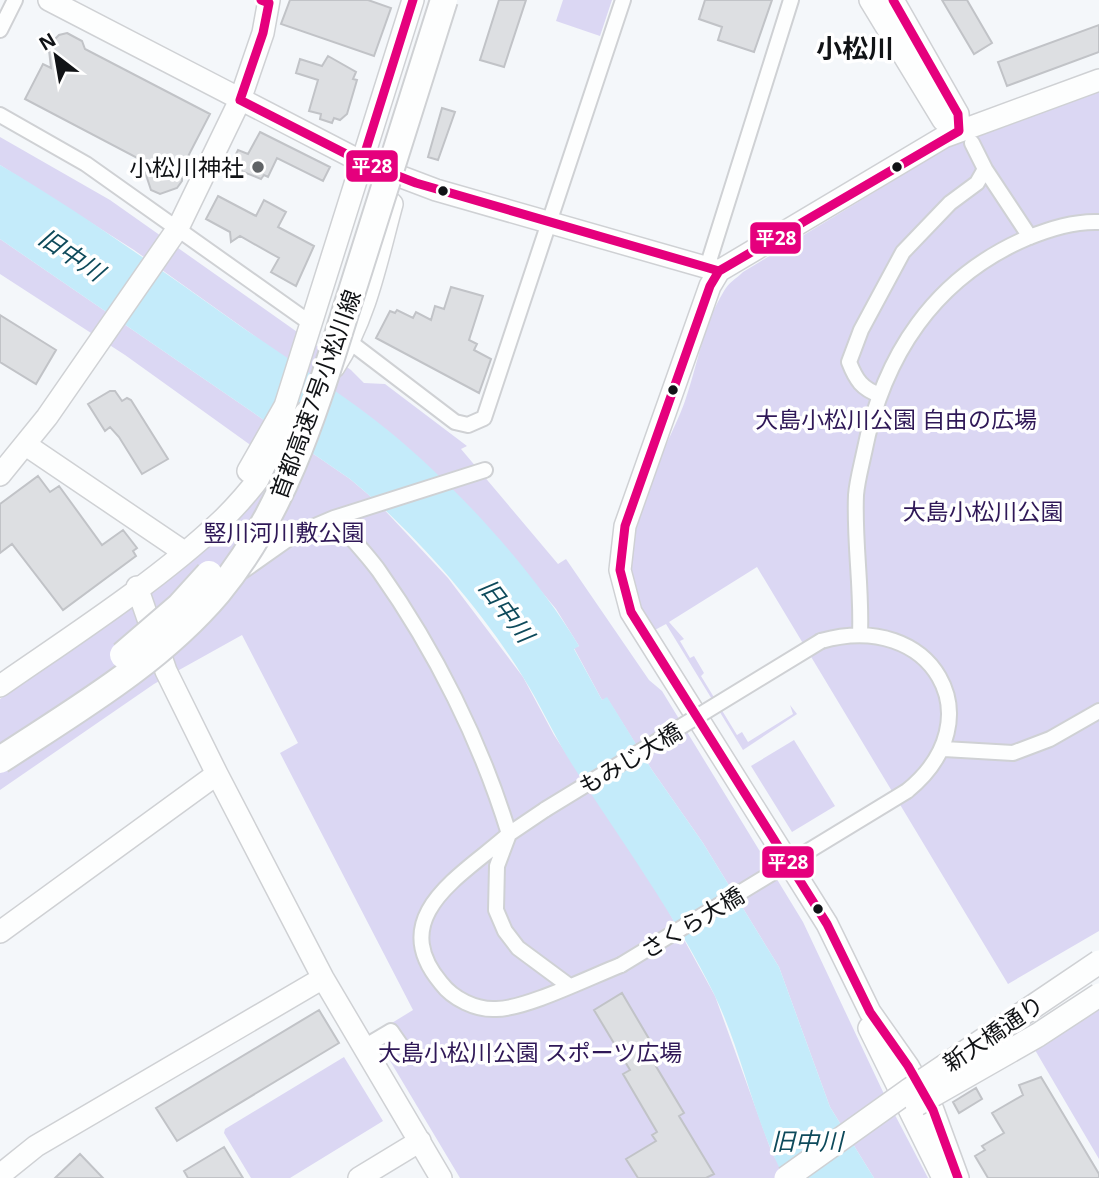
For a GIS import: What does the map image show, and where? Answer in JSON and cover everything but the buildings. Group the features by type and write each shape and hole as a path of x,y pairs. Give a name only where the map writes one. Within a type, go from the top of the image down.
{"highway":[{"name":"首都高速7号小松川線","path":"0,740 70,694 148,635 204,581 252,513 300,398 427,0"},
{"name":"首都高速7号小松川線","path":"0,760 163,647 217,593 256,539 286,482 317,401 444,0"}],"main road":[{"path":"913,1097 1015,1002 1099,947"},
{"name":"新大橋通り","path":"811,1178 913,1097 1099,962"},
{"name":"新大橋通り","path":"786,1178 1099,979"},
{"path":"913,1097 1038,1035 1099,995"}],"street":[{"path":"0,30 15,0"},
{"path":"49,0 362,162 400,177 719,271"},
{"path":"257,471 285,406 313,325 413,0"},
{"path":"0,686 184,552 220,522 350,342 457,0"},
{"path":"350,342 455,422 468,425 476,423 489,408 623,0"},
{"path":"719,271 709,261 791,0"},
{"path":"870,0 943,120 965,137"},
{"path":"893,0 958,114 965,137 1030,237"},
{"path":"0,475 26,444 178,228 240,100 263,33 266,1"},
{"path":"958,1178 933,1110 908,1066 870,1012 836,941 631,612 620,570 620,550 632,506 710,286 719,271 965,137 1099,80"},
{"path":"0,115 86,164 313,325"},
{"path":"880,394 867,391 855,379 849,362 861,330 904,252 950,203 977,183 985,169"},
{"path":"1099,222 1083,222 1030,237 998,250 962,275 929,308 909,335 880,394 868,435 856,494 860,634 887,638 909,646 934,667 947,704 944,748 1013,753 1050,740 1099,711"},
{"path":"26,444 184,552"},
{"path":"170,626 294,535 334,518 485,470"},
{"path":"334,518 379,570 430,653 463,715 509,834 497,866 496,910 505,931 518,948 568,985"},
{"path":"137,587 166,671 217,774 323,978 441,1178"},
{"name":"もみじ大橋","path":"568,985 516,1007 484,1009 450,994 424,960 425,917 432,901 450,881 471,868 509,834 546,809 821,641 860,634"},
{"name":"さくら大橋","path":"568,985 621,965 907,791 926,776 944,748"},
{"path":"0,932 217,774"},
{"path":"836,941 875,1042 943,1178"},
{"path":"3,1173 36,1146 323,978"},
{"path":"364,1047 391,1031 400,1044"},
{"path":"359,1178 420,1141"}],"green space":[{"path":"563,0 612,0 600,36 556,21"},
{"name":"大島小松川公園 自由の広場","path":"1099,90 1099,931 1008,984 757,567 669,622 684,639 680,641 690,658 694,656 704,673 701,676 737,735 742,732 748,742 793,714 790,705 797,714 743,750 666,624 653,631 635,595 628,556 630,538 642,498 685,401 711,317 730,283 743,272 952,145"},
{"path":"0,137 110,200 351,370 364,383 385,384 467,446 461,449 558,564 566,559 649,680 662,691 803,922 884,1094 928,1178 874,1178 830,1107 779,967 703,843 652,770 607,698 602,700 574,648 579,646 556,609 497,538 389,432 134,250 0,165"},
{"name":"大島小松川公園 スポーツ広場","path":"0,239 350,479 377,502 448,578 523,677 554,735 659,894 715,996 772,1153 787,1178 460,1178 374,1034 413,1010 280,753 298,743 242,635 154,684 0,790 0,699 171,574 274,462 125,355 0,274"},
{"path":"794,740 835,806 792,832 751,766"},
{"path":"1099,1008 1099,1159 1035,1050"},
{"path":"344,1057 383,1121 290,1178 251,1178 224,1133 225,1129"}],"water":[{"name":"旧中川","path":"0,165 116,239 371,417 416,454 493,532 561,618 579,646 574,649 602,700 607,697 652,770 703,843 779,967 830,1107 874,1178 787,1178 779,1167 761,1125 732,1036 699,964 666,907 568,758 530,688 506,651 444,571 397,521 350,479 0,239"}],"transit line":[{"name":"平28","path":"261,0 269,3 263,33 240,100 362,162 416,183 719,271"},
{"name":"平28","path":"362,162 413,0"},
{"name":"平28","path":"893,0 958,114 959,131 719,271 710,286 625,526 620,570 631,612 827,924 870,1012 908,1066 933,1110 958,1178"}],"place":[{"name":"小松川神社","path":"258,167"}],"district":[{"name":"小松川","path":"855,48"}],"park label":[{"name":"大島小松川公園","path":"983,511"},
{"name":"竪川河川敷公園","path":"284,532"}]}
